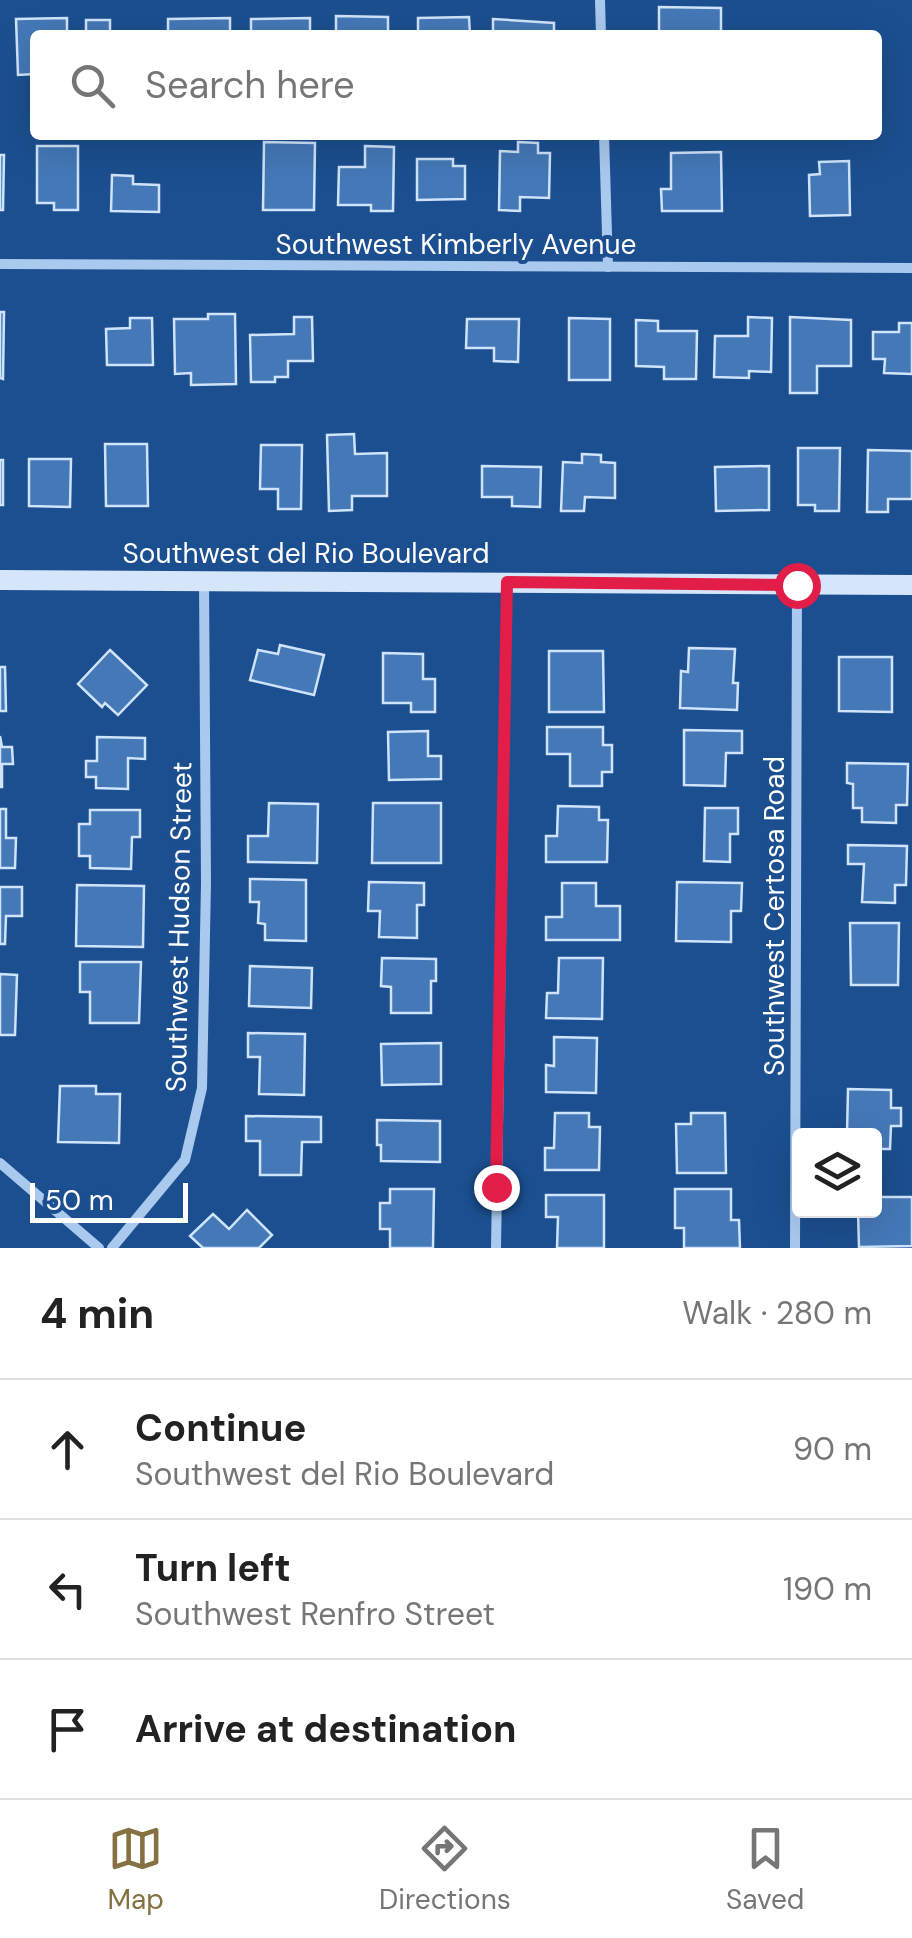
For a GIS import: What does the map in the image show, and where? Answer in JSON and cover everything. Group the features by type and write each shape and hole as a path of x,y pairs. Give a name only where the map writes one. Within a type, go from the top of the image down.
{"street":[{"path":"600,0 601,30"},
{"path":"604,140 608,267"},
{"name":"Southwest Kimberly Avenue","path":"0,264 912,268"},
{"name":"Southwest del Rio Boulevard","path":"0,580 912,585"},
{"name":"Southwest Hudson Street","path":"112,1248 186,1160 202,1088 206,883 204,580"},
{"path":"496,1248 507,582"},
{"name":"Southwest Certosa Road","path":"796,1248 797,585"},
{"path":"0,1163 99,1248"}],"building":[{"path":"659,7 721,8 721,30 659,30"},
{"path":"336,16 388,17 388,30 336,30"},
{"path":"469,17 470,30 418,30 418,18"},
{"path":"67,18 67,30 30,30 30,74 18,75 16,19"},
{"path":"230,18 230,30 168,30 168,19"},
{"path":"310,18 310,30 251,30 251,19"},
{"path":"493,19 554,23 554,30 493,30"},
{"path":"86,20 110,20 110,30 86,30"},
{"path":"264,142 315,143 314,210 263,210"},
{"path":"518,142 538,143 538,153 550,153 549,198 520,197 520,211 499,210 500,151 518,152"},
{"path":"37,146 78,146 78,210 54,210 54,203 37,203"},
{"path":"365,146 394,147 393,211 371,211 371,205 338,205 339,167 365,167"},
{"path":"721,152 722,211 662,211 661,189 671,189 671,153"},
{"path":"0,155 4,155 3,210 0,210"},
{"path":"417,159 453,159 453,166 465,166 465,199 417,200"},
{"path":"849,161 850,215 810,216 809,175 820,174 819,162"},
{"path":"112,175 133,176 133,184 159,185 159,212 111,211"},
{"path":"0,312 4,312 3,379 0,378"},
{"path":"208,314 235,314 236,384 191,385 191,373 175,374 174,319 208,319"},
{"path":"294,317 312,317 313,361 288,361 288,377 275,377 275,382 251,382 250,335 294,334"},
{"path":"748,317 772,318 771,372 749,371 749,378 714,377 715,336 748,336"},
{"path":"790,317 851,320 851,366 817,366 817,393 790,393"},
{"path":"130,318 152,318 153,365 107,365 106,329 130,328"},
{"path":"569,318 610,319 610,380 569,380"},
{"path":"467,319 519,319 518,362 494,361 494,348 466,348"},
{"path":"636,320 658,321 658,331 697,331 696,379 664,379 664,367 636,366"},
{"path":"899,323 912,323 912,374 884,373 885,359 873,359 873,332 899,332"},
{"path":"354,434 355,454 387,453 387,496 352,496 352,510 329,511 327,435"},
{"path":"105,444 147,444 148,506 106,506"},
{"path":"261,445 302,445 301,509 278,509 278,489 260,489"},
{"path":"798,448 840,448 839,511 815,511 815,505 798,505"},
{"path":"868,450 912,451 912,499 888,499 888,512 867,512"},
{"path":"582,454 601,455 601,462 615,463 615,498 585,497 584,511 561,511 563,462 582,463"},
{"path":"29,459 71,459 70,507 29,506"},
{"path":"3,460 3,505 0,505"},
{"path":"482,466 541,467 540,507 512,506 512,497 482,497"},
{"path":"769,466 769,510 716,511 715,467"},
{"path":"280,645 324,655 314,695 250,680 258,650 278,654"},
{"path":"689,648 735,649 733,683 738,683 737,710 680,708 681,671 688,672"},
{"path":"110,650 147,685 118,715 105,703 102,707 78,684"},
{"path":"549,651 603,651 604,712 549,712"},
{"path":"383,653 423,654 423,679 435,679 435,712 411,712 411,703 383,703"},
{"path":"839,657 892,657 892,712 839,711"},
{"path":"0,667 5,667 6,711 0,711"},
{"path":"547,727 603,727 603,745 612,745 612,772 602,772 602,786 570,786 570,754 547,754"},
{"path":"684,730 742,731 742,753 726,753 725,786 684,785"},
{"path":"428,731 428,756 441,756 441,779 389,780 388,732"},
{"path":"0,736 2,747 12,747 13,764 2,764 2,787 0,787"},
{"path":"97,737 145,738 145,759 128,758 128,789 96,788 96,777 86,777 86,761 97,761"},
{"path":"847,763 908,764 907,805 896,805 896,823 862,822 862,808 853,808 853,784 847,783"},
{"path":"269,803 318,804 317,863 248,862 248,836 268,836"},
{"path":"373,803 441,803 441,863 372,863"},
{"path":"558,806 599,807 599,820 608,820 607,862 546,862 546,836 557,836"},
{"path":"705,808 738,808 738,834 730,834 730,862 704,861"},
{"path":"0,809 6,809 6,838 16,838 15,868 0,868"},
{"path":"90,810 140,810 140,837 132,837 131,869 90,868 90,856 79,856 79,824 90,824"},
{"path":"848,845 907,846 906,885 895,885 895,903 862,902 864,864 848,864"},
{"path":"250,879 306,880 306,941 265,940 265,924 258,923 259,902 250,902"},
{"path":"369,882 424,883 424,905 417,905 417,938 379,937 380,911 368,911"},
{"path":"677,882 742,883 741,911 731,911 731,942 676,941"},
{"path":"562,883 596,883 596,906 620,906 620,940 546,940 546,917 562,917"},
{"path":"77,885 144,886 143,947 76,946"},
{"path":"0,887 22,887 22,916 6,916 5,944 0,944"},
{"path":"850,923 899,923 898,985 851,985"},
{"path":"382,958 436,959 431,1013 391,1013 391,987 381,986"},
{"path":"559,958 603,958 602,1019 546,1018 547,993 558,993"},
{"path":"80,962 141,962 139,1023 90,1023 90,992 80,992"},
{"path":"250,966 312,968 311,1008 249,1006"},
{"path":"0,974 17,975 15,1035 0,1035"},
{"path":"248,1033 305,1034 304,1095 259,1094 260,1057 248,1057"},
{"path":"554,1037 597,1038 596,1093 546,1092 546,1065 554,1066"},
{"path":"441,1043 441,1084 382,1085 381,1044"},
{"path":"60,1086 96,1086 96,1094 120,1094 119,1143 58,1142"},
{"path":"848,1089 891,1090 891,1108 901,1108 901,1126 891,1126 890,1149 882,1149 882,1128 847,1128"},
{"path":"555,1113 589,1113 589,1127 600,1127 599,1170 545,1170 545,1148 554,1148"},
{"path":"691,1113 725,1113 726,1173 677,1173 676,1124 691,1124"},
{"path":"246,1116 321,1117 321,1142 302,1142 301,1175 260,1175 260,1141 246,1141"},
{"path":"377,1120 440,1121 440,1162 381,1161"},
{"path":"390,1189 434,1189 433,1248 390,1248 390,1229 380,1229 380,1203 390,1203"},
{"path":"675,1189 731,1189 731,1220 739,1220 740,1248 684,1248 684,1228 675,1228"},
{"path":"546,1195 604,1195 604,1248 557,1248 558,1217 546,1217"},
{"path":"882,1197 912,1197 912,1246 859,1247 858,1218 882,1218"},
{"path":"247,1210 272,1235 259,1248 203,1248 190,1236 213,1214 229,1229"}],"route":[{"path":"496,1187 507,582 797,585"}]}
